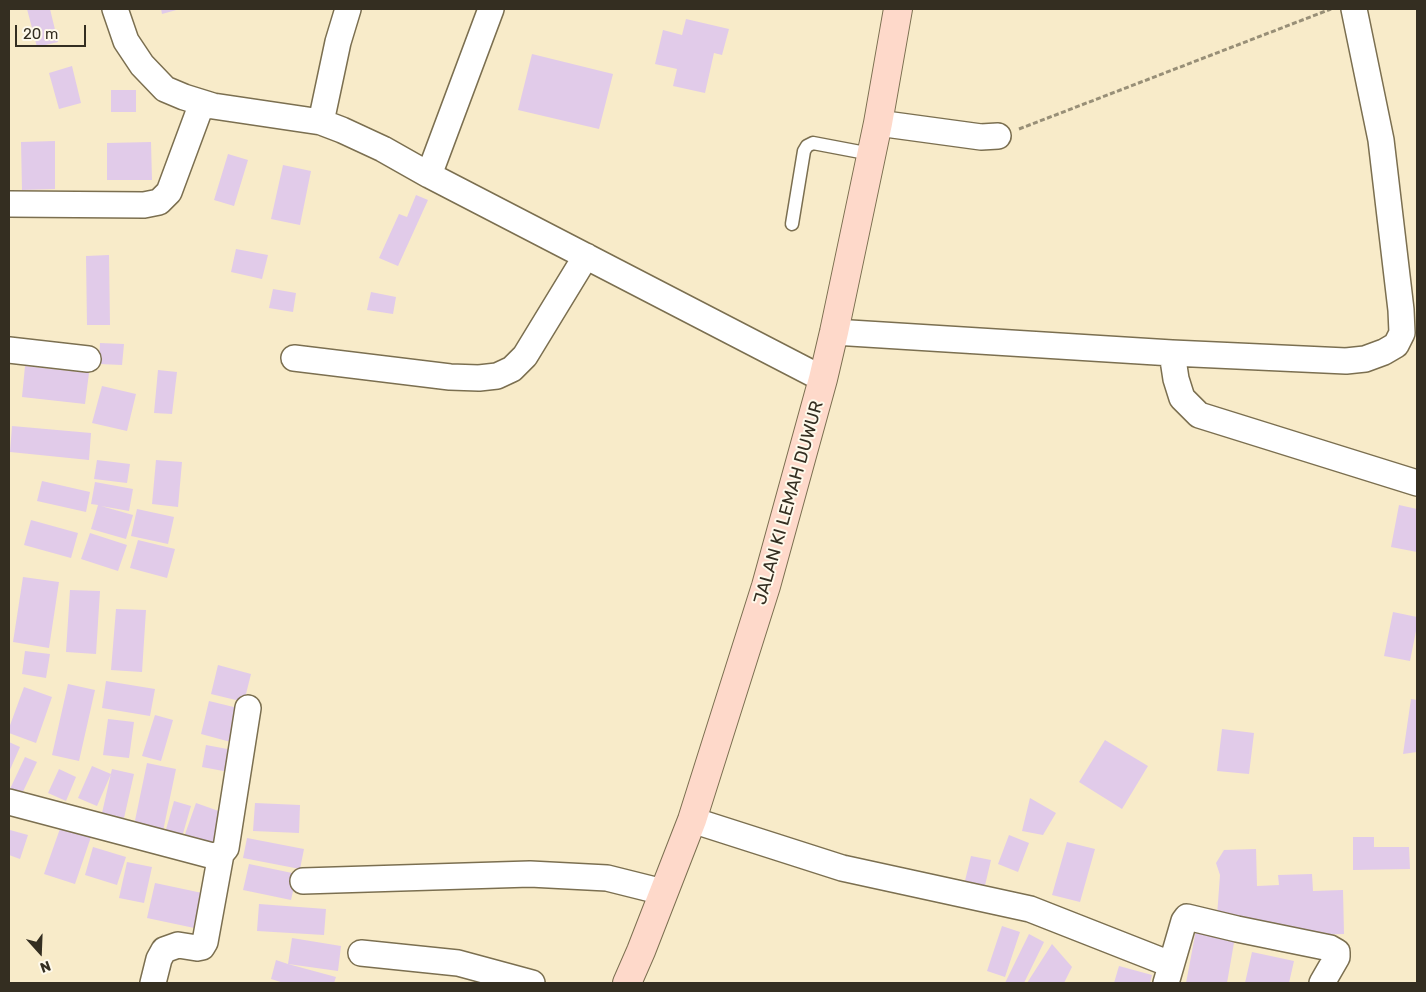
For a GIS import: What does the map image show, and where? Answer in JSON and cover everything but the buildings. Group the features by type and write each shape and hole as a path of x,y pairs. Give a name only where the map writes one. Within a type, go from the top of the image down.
{"main road":[{"name":"JALAN KI LEMAH DUWUR","path":"626,983 641,950 692,820 766,586 823,379 834,332 878,123 898,9"}],"street":[{"path":"115,9 126,41 148,71 165,89 202,103 321,122 342,130 383,149 429,175 823,379"},
{"path":"321,122 338,42 348,9"},
{"path":"429,175 491,9"},
{"path":"834,332 1172,353 1346,361 1365,360 1384,352 1407,348 1402,333 1382,140 1354,9"},
{"path":"9,204 144,206 159,202 169,192 202,103"},
{"path":"878,123 981,137 998,136"},
{"path":"294,358 450,377 479,378 498,376 512,369 525,356 586,256"},
{"path":"9,350 88,359"},
{"path":"1172,353 1176,379 1182,398 1199,415 1417,483"},
{"path":"153,983 164,950 178,944 197,948 202,947 205,942 221,854 226,848 248,708"},
{"path":"9,802 213,856 221,854"},
{"path":"692,820 842,868 1030,910 1168,974 1184,921 1187,917 1330,948 1337,952 1337,957 1322,983"},
{"path":"303,881 530,874 607,878 663,892"},
{"path":"361,953 458,962 532,983"}],"lane":[{"path":"792,224 804,151 807,146 813,143 871,154"}],"path":[{"path":"998,136 1332,9"}]}
